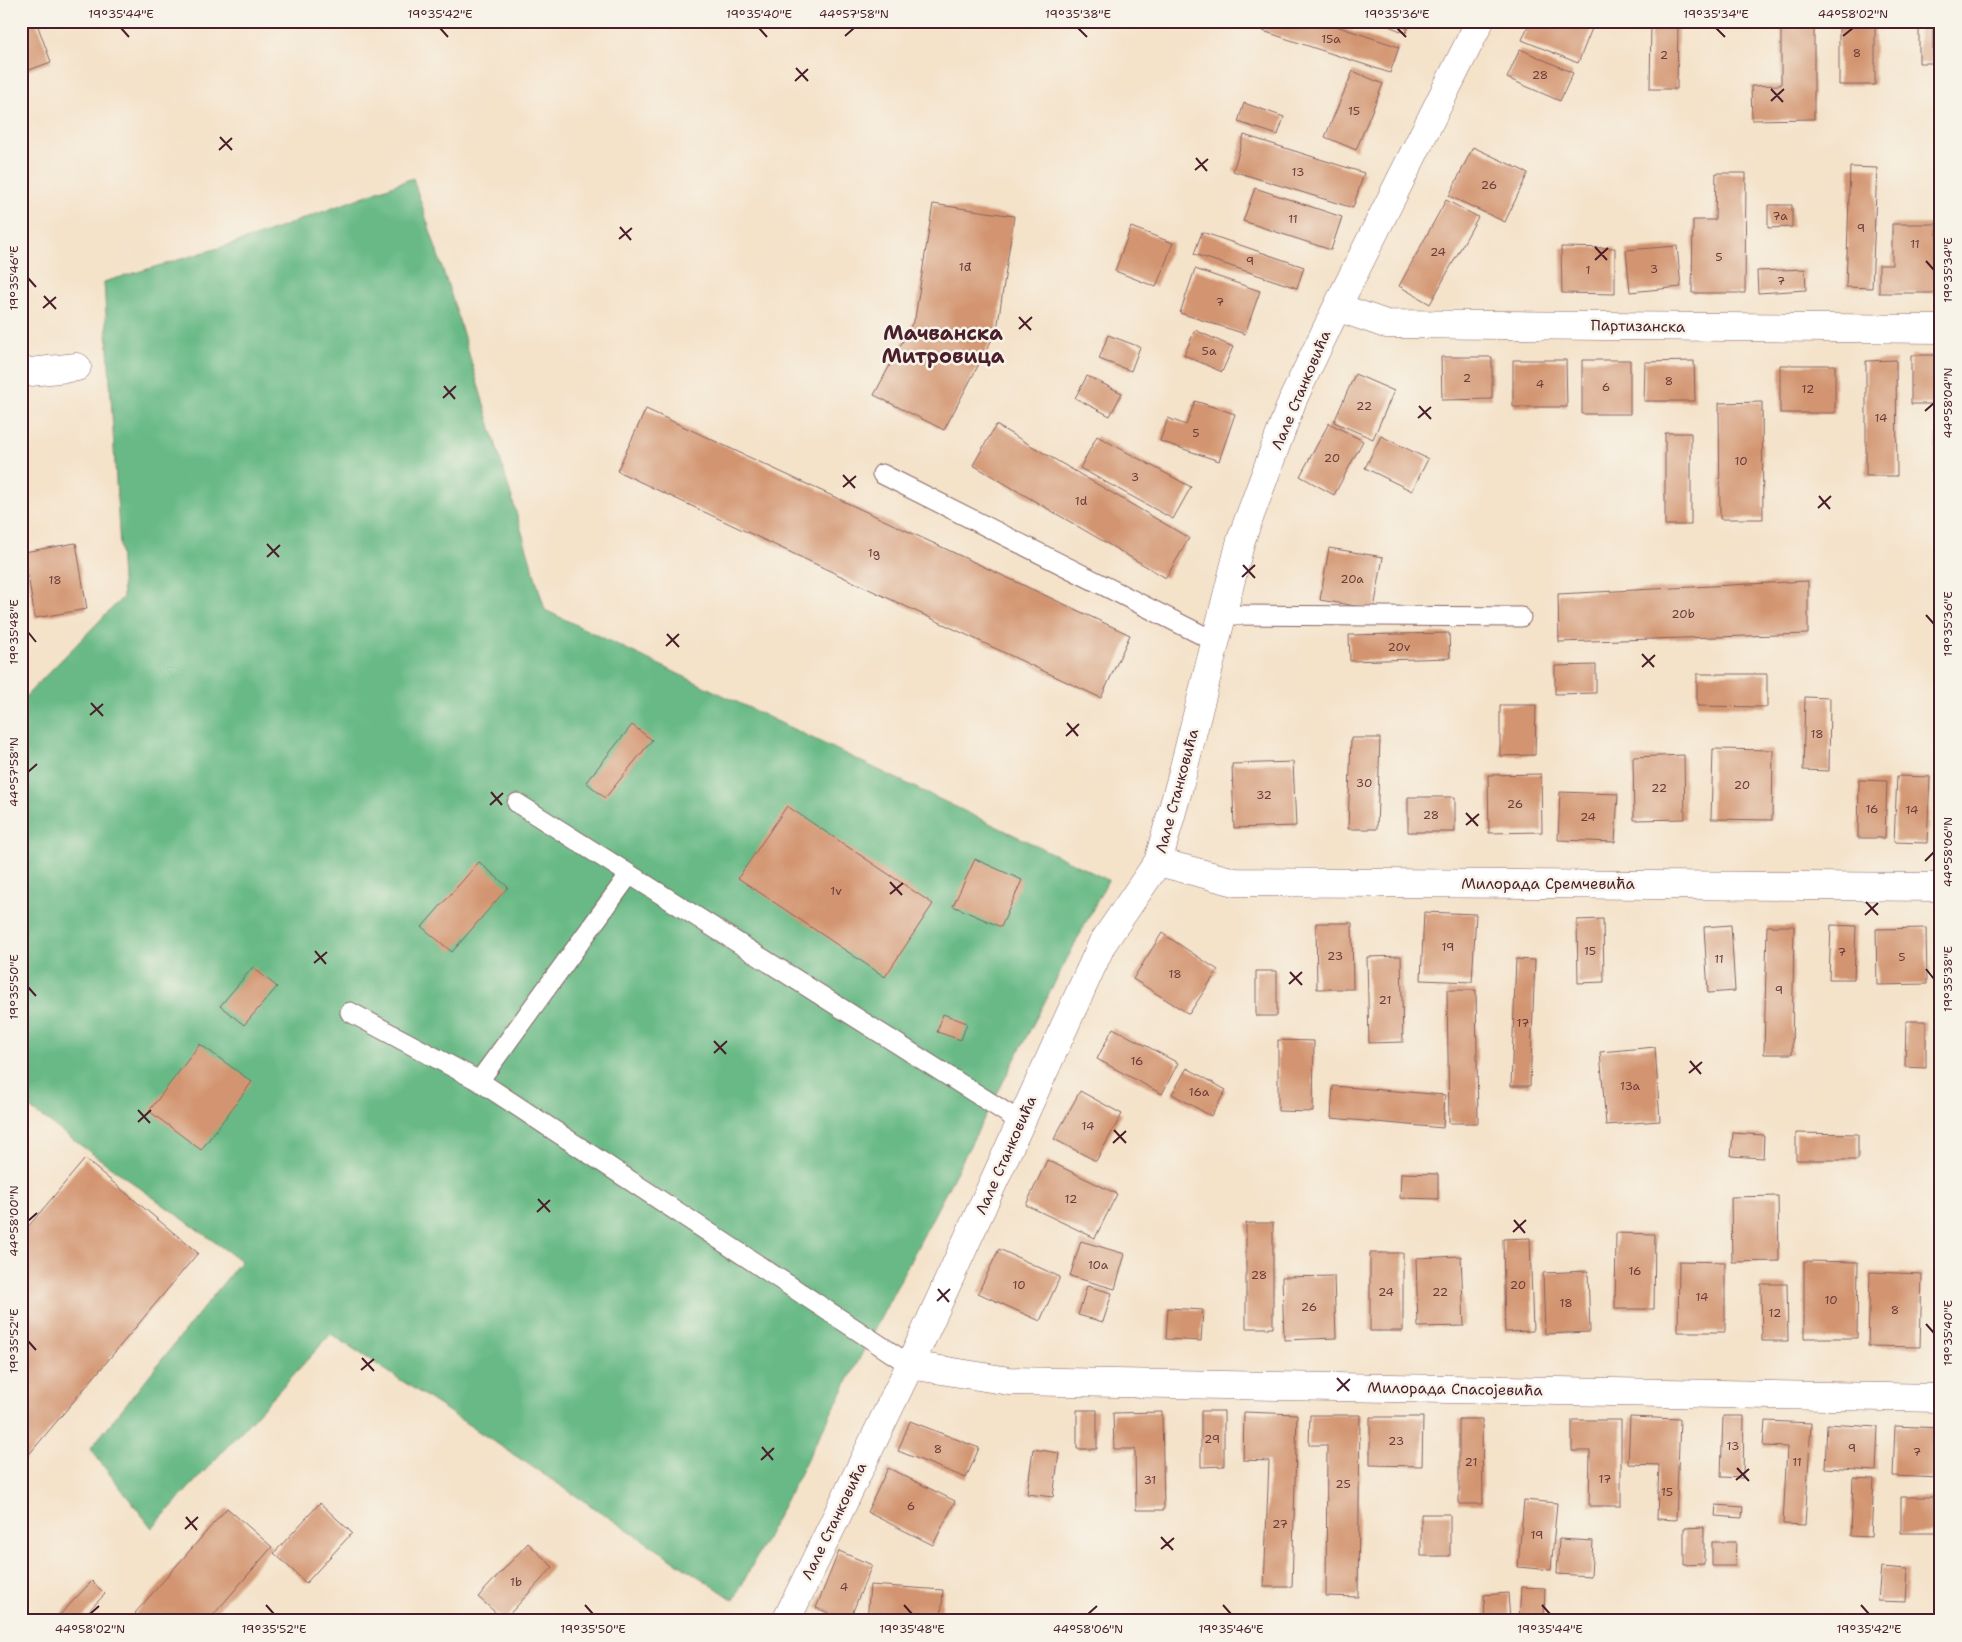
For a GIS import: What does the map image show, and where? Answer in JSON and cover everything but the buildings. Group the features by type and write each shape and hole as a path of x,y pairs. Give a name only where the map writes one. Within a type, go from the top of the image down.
{"street":[{"name":"Лале Станковића","path":"786,1621 910,1364 1102,944 1158,862 1180,783 1241,540 1290,408 1337,307 1480,21"},
{"name":"Партизанска","path":"1337,307 1386,324 1941,329"},
{"path":"21,373 77,367"},
{"name":"Милорада Сремчевића","path":"1158,862 1236,882 1941,887"},
{"name":"Милорада Спасојевића","path":"910,1364 1009,1381 1941,1398"}],"lane":[{"path":"882,474 1216,642"},
{"path":"1223,615 1521,617"},
{"path":"516,803 1021,1122"},
{"path":"479,1081 629,875"},
{"path":"350,1012 479,1081 910,1364"}],"green space":[{"path":"413,178 455,307 545,610 1108,880 734,1600 331,1334 152,1528 90,1449 241,1261 21,1102 21,701 123,597 104,282 252,238"}],"district":[{"name":"Мачванска Митровица","path":"943,344"}]}
